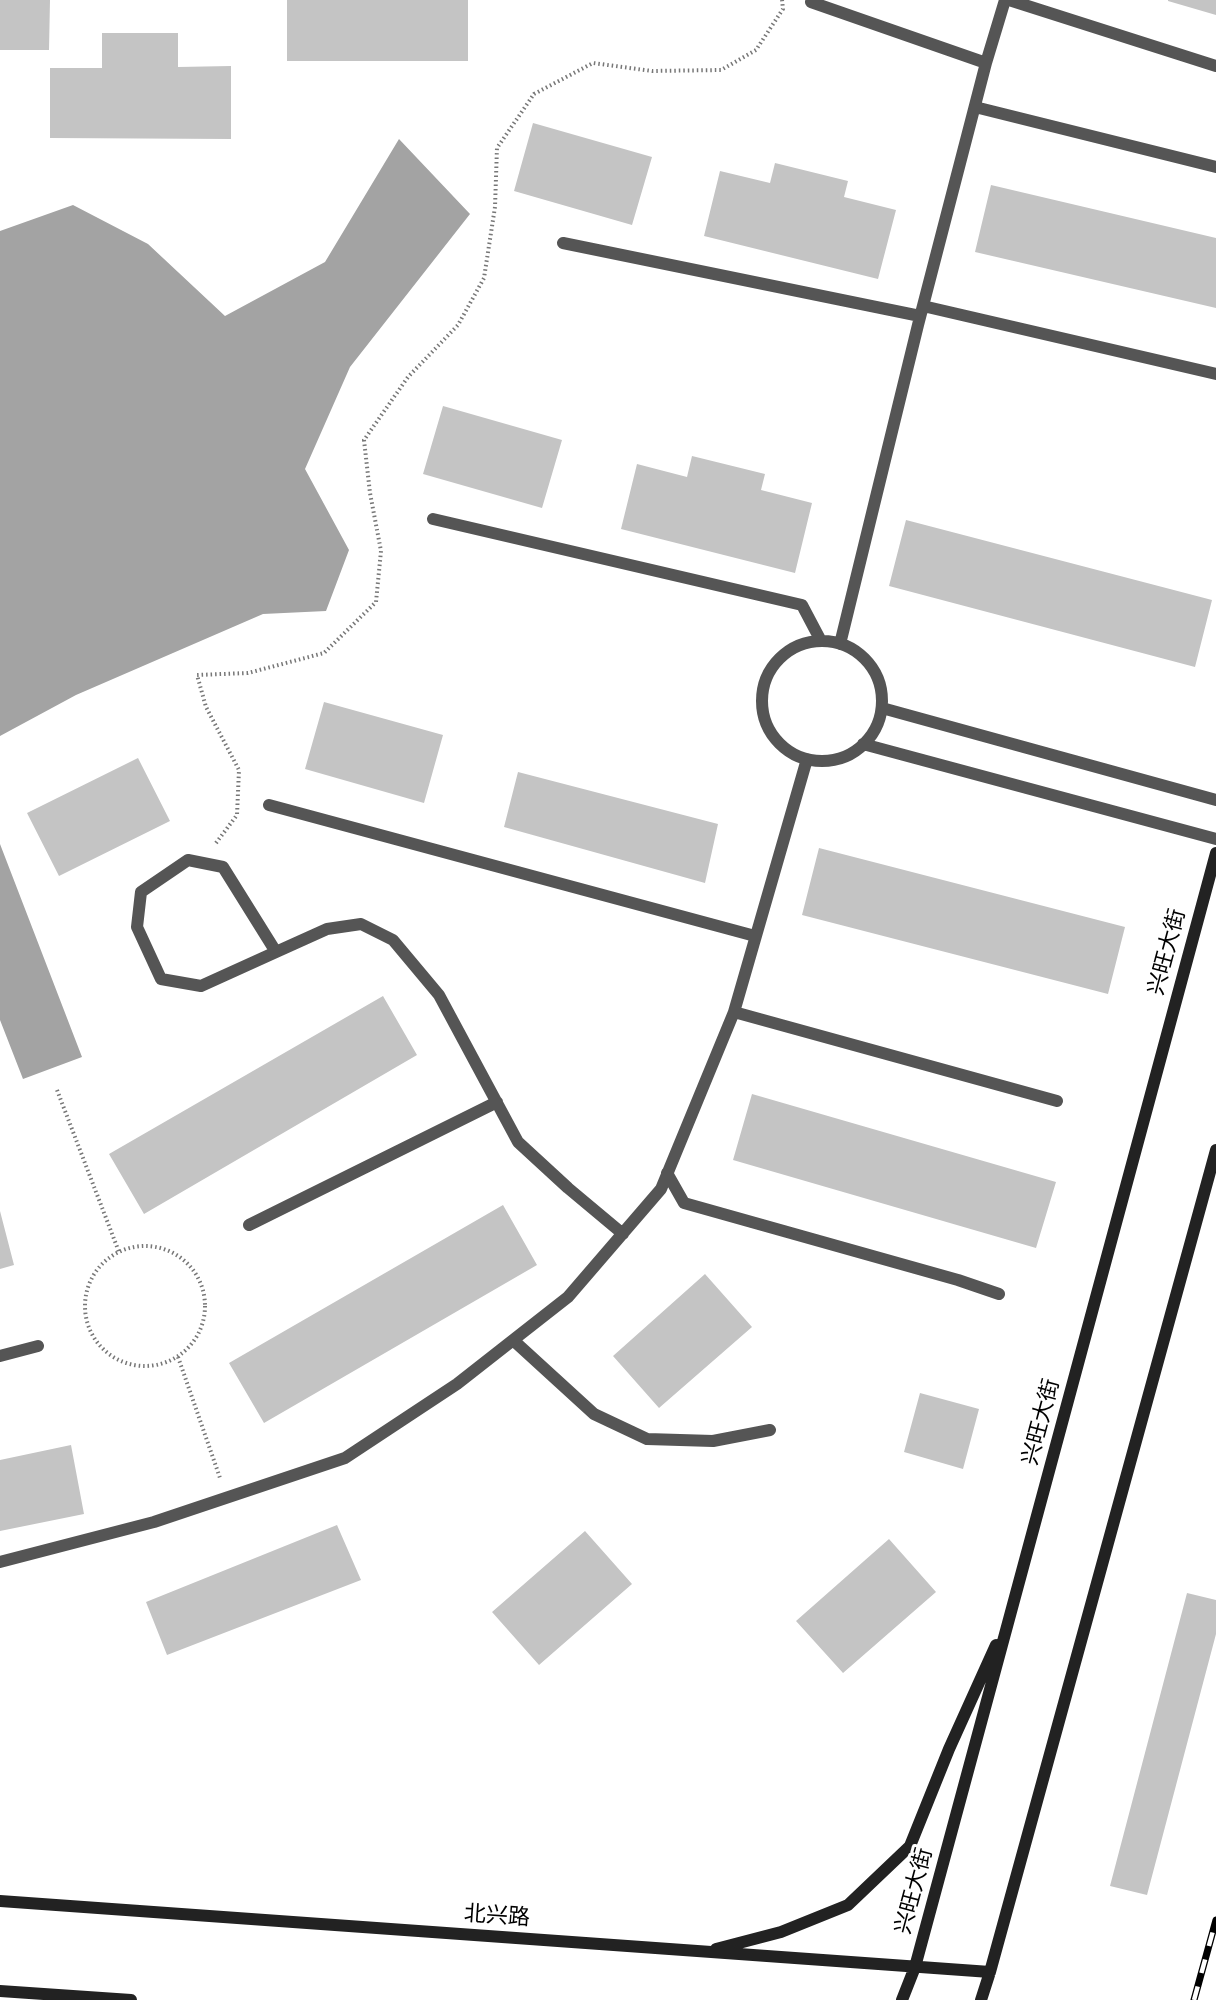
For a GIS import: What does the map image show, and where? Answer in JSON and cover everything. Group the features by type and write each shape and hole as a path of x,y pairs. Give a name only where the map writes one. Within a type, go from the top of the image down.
{"main road":[{"name":"兴旺大街","path":"902,2000 915,1967 1216,853"},
{"path":"981,2000 1216,1150"},
{"path":"706,1952 781,1932 848,1905 910,1846 949,1749 1012,1608"},
{"name":"北兴路","path":"0,1901 990,1972"},
{"path":"0,1991 131,2000"}],"street":[{"path":"840,644 921,311 986,63 1007,0 1216,66"},
{"path":"811,2 986,63"},
{"path":"975,107 1216,167"},
{"path":"563,243 921,311 1216,374"},
{"path":"433,519 802,605 821,641"},
{"path":"821,641 840,644 858,653 872,668 881,687 882,708 876,727 864,744 846,756 826,760 807,759 790,752 775,739 766,722 762,703 764,685 772,667 785,653 802,644 821,641"},
{"path":"882,708 1216,800"},
{"path":"864,744 1216,839"},
{"path":"0,1562 154,1522 345,1458 457,1384 568,1297 661,1189 734,1011 807,759"},
{"path":"268,805 755,936"},
{"path":"276,952 223,867 188,860 141,892 137,927 161,979 201,986 327,929 361,924 393,940 439,995 518,1142 568,1188 623,1233"},
{"path":"734,1011 1057,1101"},
{"path":"249,1225 497,1102"},
{"path":"667,1173 684,1203 958,1280 999,1294"},
{"path":"513,1340 594,1414 647,1439 713,1441 770,1430"},
{"path":"0,1356 38,1346"}],"path":[{"path":"201,862 237,815 240,770 206,707 197,675 248,673 324,653 376,602 381,551 370,493 364,440 408,377 458,325 484,278 495,207 497,148 534,94 593,63 652,71 721,70 756,50 783,9 782,0"},
{"path":"57,1090 119,1252"},
{"path":"138,1247 158,1248 177,1256 192,1269 202,1286 205,1306 202,1326 193,1344 178,1357 159,1365 140,1366 121,1361 105,1350 93,1335 86,1317 86,1298 91,1279 103,1263 119,1252 138,1247"},
{"path":"178,1357 227,1497"}],"shaded area":[{"path":"399,139 470,214 350,367 305,469 349,550 326,611 263,614 76,695 0,736 0,231 73,205 148,244 225,316 325,262"},
{"path":"0,844 82,1057 23,1079 0,1020"}],"building":[{"path":"0,0 50,0 49,50 0,50"},
{"path":"287,0 468,0 468,61 287,61"},
{"path":"1216,0 1216,15 1168,1"},
{"path":"102,33 178,33 178,67 231,66 231,139 50,138 50,68 102,68"},
{"path":"533,123 652,157 632,225 514,191"},
{"path":"775,163 848,181 844,197 896,210 878,279 704,236 720,171 770,183"},
{"path":"991,185 1216,238 1216,308 975,252"},
{"path":"443,406 562,440 542,508 423,474"},
{"path":"692,456 765,474 761,490 812,503 795,573 621,529 637,464 687,477"},
{"path":"906,520 1212,600 1195,667 889,586"},
{"path":"324,702 443,735 424,803 305,769"},
{"path":"138,758 170,821 59,876 27,813"},
{"path":"518,772 718,824 705,883 504,827"},
{"path":"819,848 1125,927 1108,994 802,915"},
{"path":"383,996 417,1055 144,1214 109,1154"},
{"path":"752,1094 1056,1182 1036,1248 733,1160"},
{"path":"503,1205 537,1265 264,1423 229,1363"},
{"path":"0,1211 14,1265 0,1269"},
{"path":"705,1274 752,1327 659,1408 613,1356"},
{"path":"920,1393 979,1409 963,1469 904,1452"},
{"path":"71,1445 84,1514 0,1531 0,1460"},
{"path":"337,1525 361,1580 167,1655 146,1602"},
{"path":"585,1531 632,1584 539,1665 492,1612"},
{"path":"889,1539 936,1592 843,1673 796,1621"},
{"path":"1187,1593 1216,1600 1216,1634 1147,1895 1110,1886"}],"railway":[{"path":"1194,2000 1216,1920"}]}
